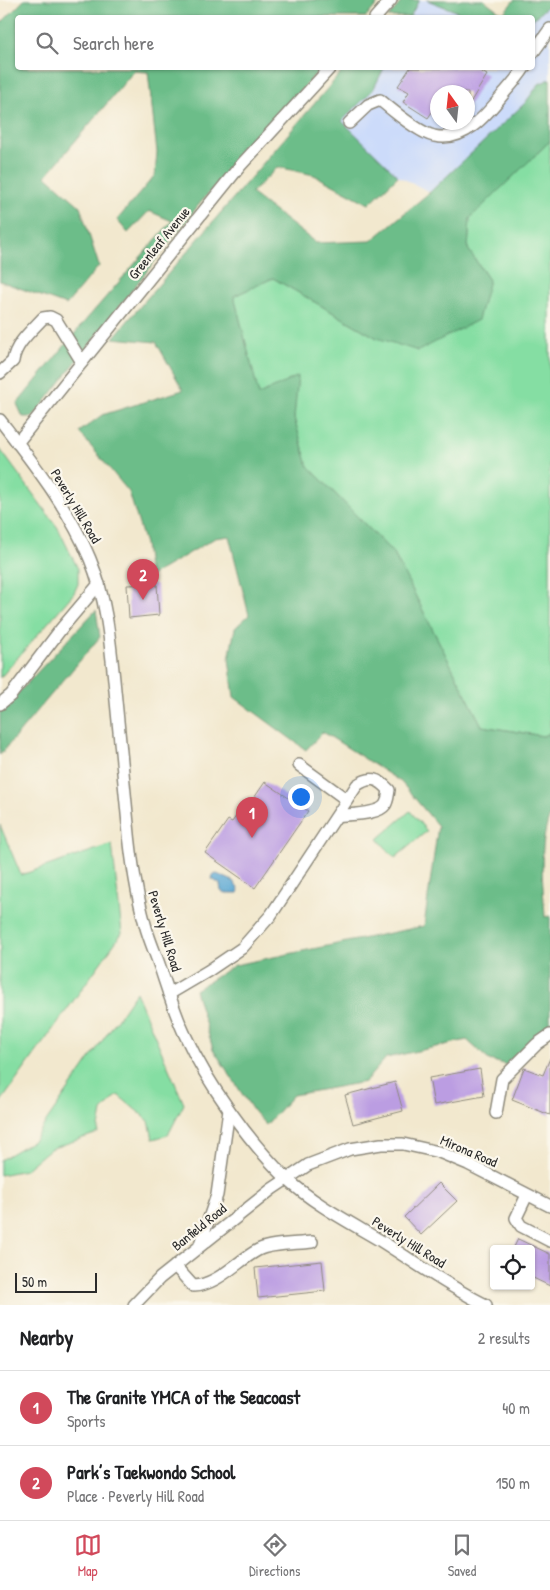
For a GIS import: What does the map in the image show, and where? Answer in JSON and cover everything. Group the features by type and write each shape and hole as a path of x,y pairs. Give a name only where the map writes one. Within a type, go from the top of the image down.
{"street":[{"path":"378,15 391,0"},
{"path":"535,50 550,29"},
{"name":"Greenleaf Avenue","path":"17,443 240,166 328,70"},
{"path":"350,123 368,105 380,100 432,136 445,138 458,135 489,112 522,70"},
{"path":"0,373 13,361 14,353 23,340 43,318 50,317 56,320 82,362"},
{"name":"Peverly Hill Road","path":"0,420 60,504 80,536 99,584 106,609 130,846 136,883 145,925 169,994 184,1034 202,1068 229,1110 288,1179 312,1199 433,1274 458,1292 486,1305"},
{"path":"0,704 11,695 61,629 99,584"},
{"path":"299,765 348,800"},
{"path":"169,994 208,972 242,948 271,915 357,785 364,780 373,779 382,782 389,790 387,804 382,809 375,812 337,816"},
{"path":"496,1112 502,1079 537,1044 550,1035"},
{"path":"200,1246 217,1195 229,1110"},
{"name":"Mirona Road","path":"288,1179 308,1165 350,1149 381,1144 404,1144 447,1155 550,1206"},
{"name":"Banfield Road","path":"134,1305 174,1266 272,1189 288,1179"},
{"path":"527,1195 516,1218 521,1226 550,1241"},
{"path":"174,1266 193,1286 202,1286 231,1269 257,1250 265,1247 312,1242"}],"shaded area":[{"path":"419,0 427,0 466,15 412,15"},
{"path":"550,4 550,79 539,84 525,103 430,192 398,176 342,121 373,90 383,70 535,70 535,17"}],"green space":[{"path":"24,0 381,0 368,15 15,15 15,70 319,70 201,202 33,417 23,417 17,404 85,321 172,221 149,211 128,233 117,220 155,175 157,152 148,72 134,71 46,176 80,206 99,266 66,305 0,281 0,24"},
{"path":"403,0 419,0 411,15 390,15"},
{"path":"427,0 484,0 503,14 514,0 550,0 550,4 535,17 535,15 466,15"},
{"path":"343,70 383,70 373,90 342,121 398,176 369,204 314,175 278,167 251,193 316,243 371,241 430,192 525,103 539,84 550,79 550,141 470,218 468,249 489,280 478,320 418,351 377,338 273,278 234,296 259,395 298,376 294,418 308,466 394,554 482,726 543,736 550,733 550,815 546,827 542,866 545,917 550,916 550,1022 508,1065 489,1060 467,1040 386,1058 365,1082 293,1095 266,1125 254,1112 213,1049 195,990 235,965 424,926 438,826 401,782 323,732 306,750 234,697 229,659 235,628 249,615 229,536 215,538 149,577 145,544 129,492 79,432 102,415 183,390 156,342 113,338"},
{"path":"550,141 550,733 543,736 482,726 394,554 308,466 294,418 297,377 259,396 234,296 273,278 377,338 489,280 468,249 470,217"},
{"path":"0,449 58,528 78,569 78,584 74,593 0,678"},
{"path":"96,610 100,637 0,755 0,712"},
{"path":"410,811 427,831 395,858 378,839"},
{"path":"0,825 21,875 112,844 122,933 0,1103"},
{"path":"136,992 184,1104 168,1135 153,1139 149,1121 118,1095 102,1111 98,1133 50,1149 25,1170 0,1175 0,1160 33,1141"}],"water":[{"path":"217,874 233,881 239,890 238,893 225,893 221,891 220,884 212,879 213,875"}],"building":[{"path":"409,70 478,70 487,75 475,95 475,85 430,85 430,115 428,118 403,102 409,92 398,86"},
{"path":"157,584 159,615 129,618 127,585"},
{"path":"265,782 308,811 255,888 205,853 228,820 232,822 249,798 252,801"},
{"path":"550,1058 550,1115 512,1100 524,1068 543,1075"},
{"path":"480,1069 484,1096 434,1105 429,1078"},
{"path":"395,1082 403,1111 353,1124 345,1095"},
{"path":"439,1183 457,1201 421,1235 404,1217"},
{"path":"518,1239 531,1245 515,1245"},
{"path":"535,1247 550,1254 550,1286 535,1279"},
{"path":"322,1261 325,1291 258,1298 255,1268"}],"place":[{"name":"Park’s Taekwondo School","path":"143,600"},
{"name":"The Granite YMCA of the Seacoast","path":"252,838"}]}
